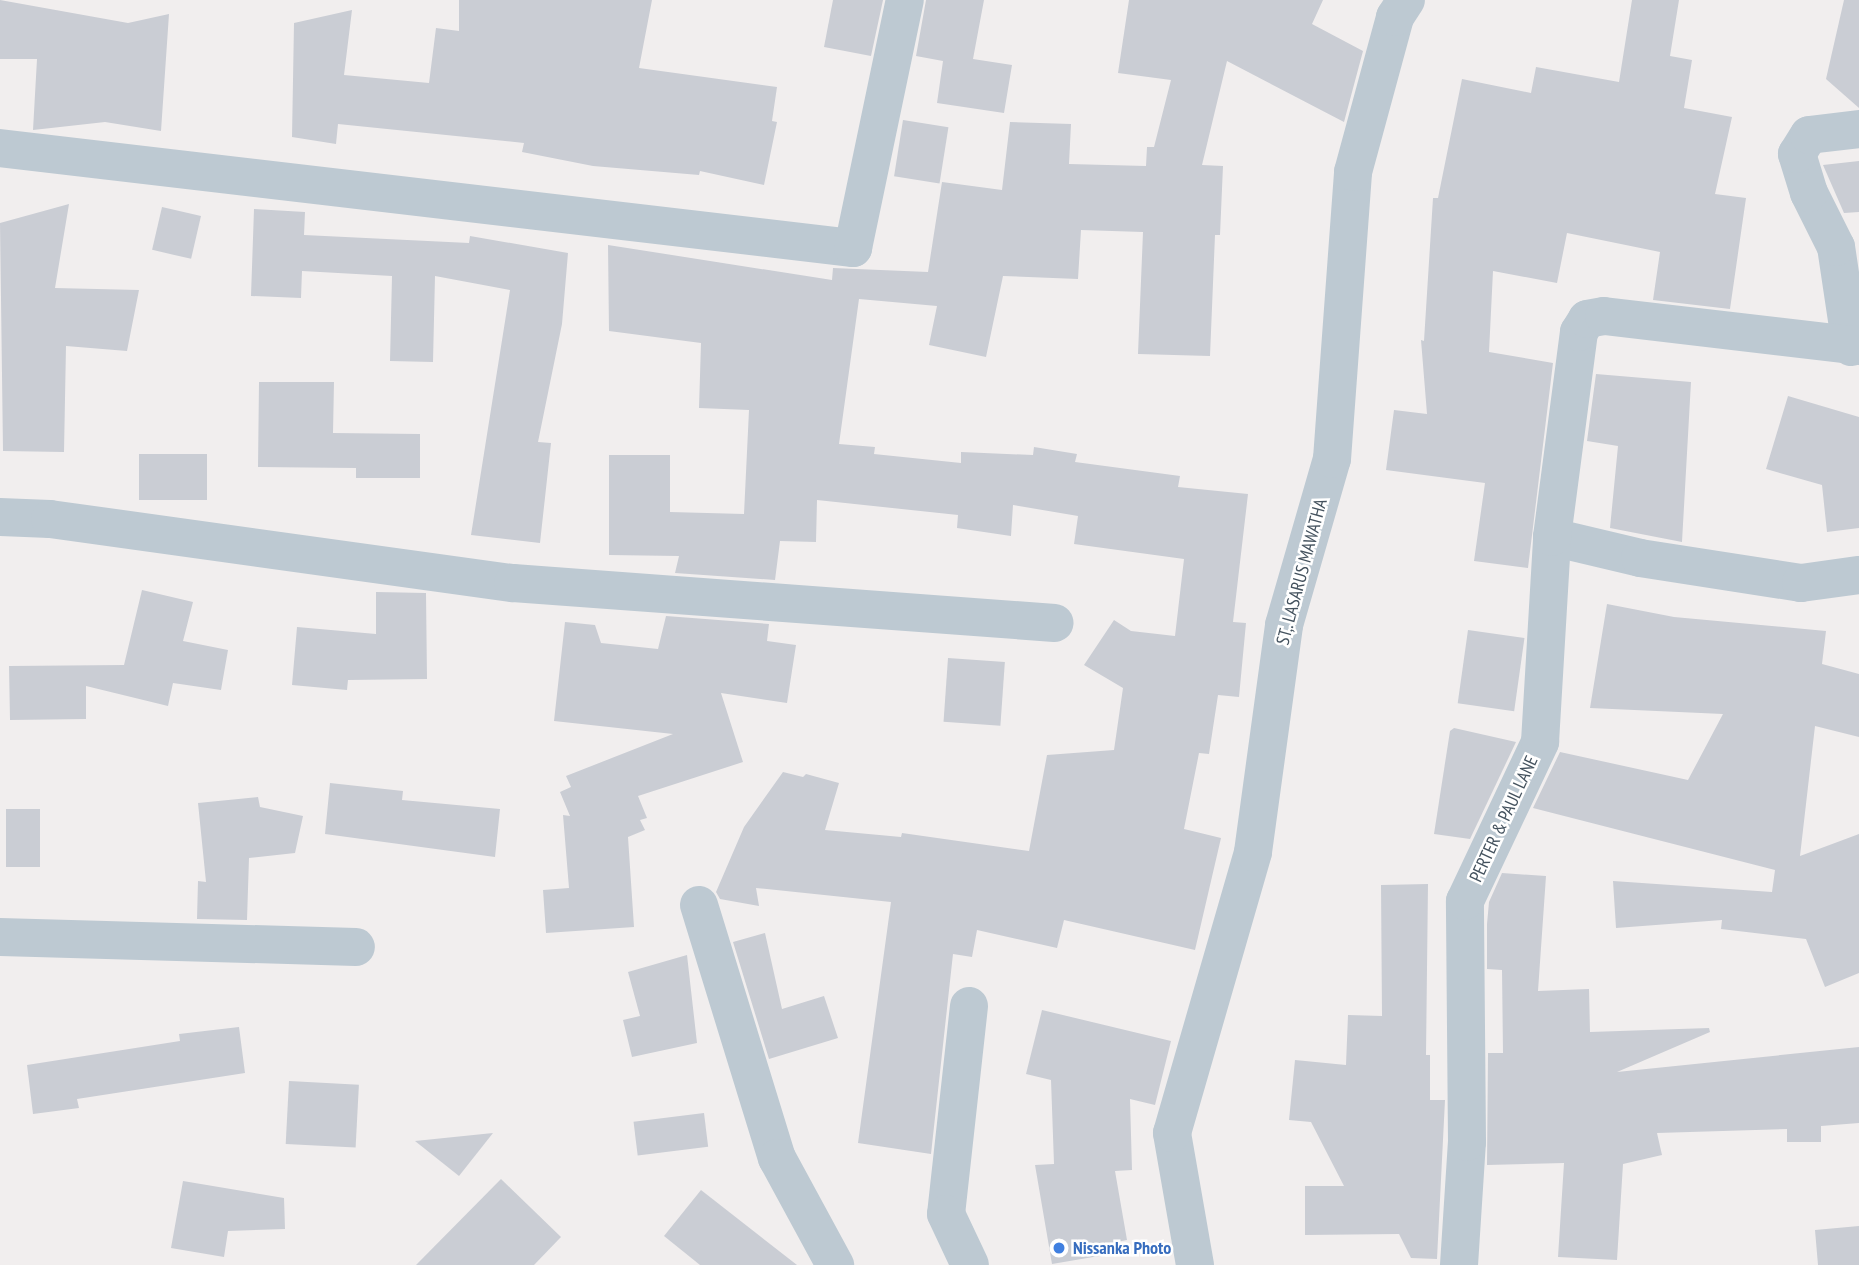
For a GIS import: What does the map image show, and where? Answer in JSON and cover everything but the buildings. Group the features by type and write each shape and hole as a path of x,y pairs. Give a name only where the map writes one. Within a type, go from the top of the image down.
{"street":[{"path":"0,148 853,248 905,0"},
{"name":"ST,. LASARUS MAWATHA","path":"1195,1265 1172,1133 1253,852 1284,625 1332,459 1353,172 1395,17 1406,0"},
{"path":"1855,346 1836,247 1810,193 1797,154 1809,135 1859,129"},
{"name":"PERTER & PAUL LANE","path":"1459,1265 1467,1142 1465,901 1540,743 1552,537 1579,332 1587,319 1604,316 1855,346"},
{"path":"0,517 50,519 513,583 1055,623"},
{"path":"1552,537 1640,558 1801,583 1859,575"},
{"path":"699,905 777,1158 835,1265"},
{"path":"0,937 356,947"},
{"path":"969,1006 946,1214 970,1265"}],"place":[{"name":"Nissanka Photo","path":"1059,1248"}]}
